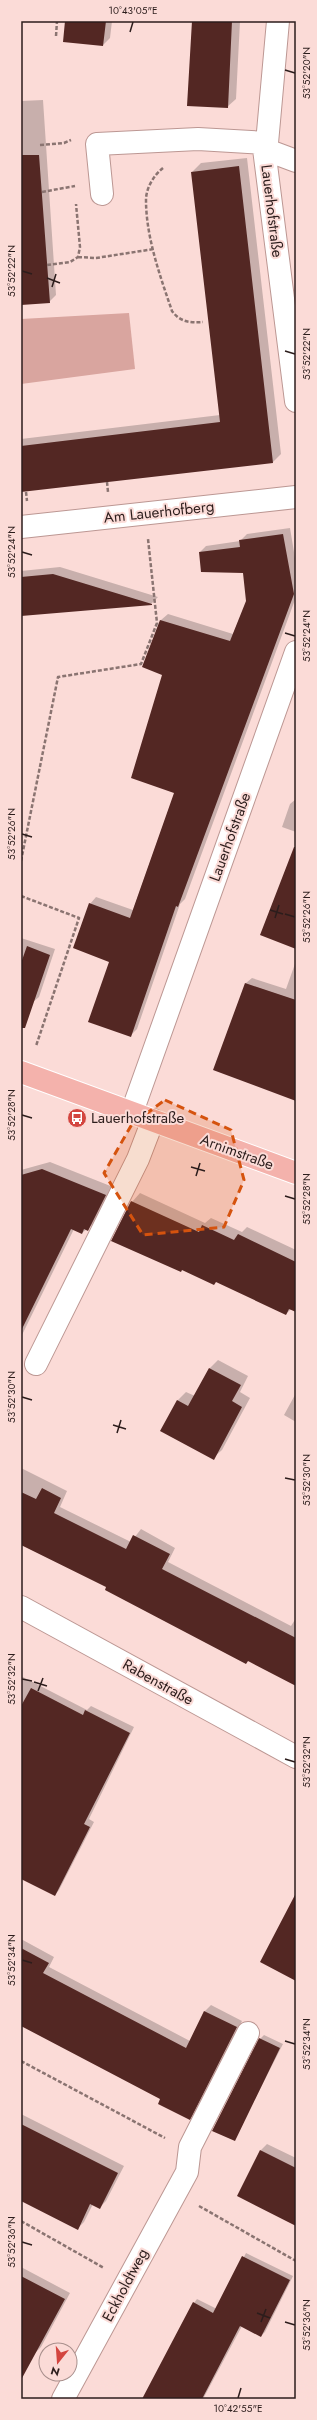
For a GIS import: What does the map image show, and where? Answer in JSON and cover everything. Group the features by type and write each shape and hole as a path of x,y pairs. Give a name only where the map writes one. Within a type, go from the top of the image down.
{"main road":[{"name":"Arnimstraße","path":"21,1072 296,1173"}],"street":[{"name":"Lauerhofstraße","path":"278,21 266,146 296,400"},
{"path":"102,194 97,144 198,139 266,146 296,161"},
{"name":"Am Lauerhofberg","path":"21,527 296,497"},
{"name":"Lauerhofstraße","path":"132,1112 296,652"},
{"path":"36,1364 138,1159 153,1120"},
{"name":"Rabenstraße","path":"21,1607 296,1757"},
{"path":"190,2147 248,2033"},
{"name":"Eckholdtweg","path":"64,2399 187,2172 190,2147"}],"path":[{"path":"56,36 57,21"},
{"path":"40,145 64,143 71,140"},
{"path":"166,164 156,174 146,199 154,249 172,311 178,319 191,323 203,322"},
{"path":"42,192 75,186"},
{"path":"47,265 70,262 78,256 80,247"},
{"path":"78,256 96,258 154,249"},
{"path":"21,861 58,677 141,664 157,623 151,564"},
{"path":"21,896 79,918 36,1046"},
{"path":"21,2061 159,2136 190,2147"},
{"path":"175,2192 244,2233 296,2261"},
{"path":"21,2221 127,2281"}],"highlighted area":[{"path":"165,1100 231,1130 244,1180 224,1227 143,1235 104,1173 132,1124"}],"shaded area":[{"path":"129,313 135,369 21,384 21,319"}],"building":[{"path":"65,21 106,21 103,46 63,42"},
{"path":"192,21 232,21 228,108 187,106"},
{"path":"21,155 39,155 50,303 21,305"},
{"path":"239,166 273,463 21,492 21,446 220,422 191,172"},
{"path":"283,534 294,594 178,907 176,906 131,1037 88,1022 109,962 73,948 89,903 130,918 174,793 131,778 162,675 142,667 160,620 230,641 246,601 243,573 201,572 199,552 240,547 239,540"},
{"path":"53,574 152,605 21,616 21,577"},
{"path":"294,847 296,847 296,949 260,935"},
{"path":"27,946 50,955 25,1028 21,1028 21,963"},
{"path":"245,983 296,1000 296,1101 213,1070"},
{"path":"42,1169 106,1195 88,1231 84,1229 82,1234 71,1229 21,1331 21,1175"},
{"path":"131,1201 199,1232 202,1225 234,1240 238,1234 296,1262 296,1312 289,1309 286,1315 216,1282 214,1285 182,1270 181,1272 111,1241"},
{"path":"209,1368 241,1385 232,1401 242,1407 214,1460 160,1431 177,1400 188,1406"},
{"path":"42,1488 61,1498 54,1513 126,1549 133,1535 170,1554 162,1569 296,1638 296,1686 248,1661 246,1664 105,1590 106,1587 21,1545 21,1492 36,1499"},
{"path":"31,1688 83,1715 85,1710 130,1733 84,1824 90,1827 55,1896 21,1879 21,1706"},
{"path":"296,1893 296,1981 260,1962"},
{"path":"21,1948 49,1963 43,1973 186,2048 204,2011 237,2027 190,2120 158,2104 160,2099 21,2026"},
{"path":"259,2038 280,2048 235,2141 212,2131"},
{"path":"21,2124 118,2173 100,2209 90,2204 78,2230 21,2201"},
{"path":"260,2150 296,2168 296,2226 237,2196"},
{"path":"242,2256 290,2280 261,2337 240,2326 202,2399 142,2399 193,2302 213,2313"},
{"path":"21,2276 65,2299 42,2342 38,2342 38,2349 21,2380"}],"place":[{"name":"Lauerhofstraße","path":"77,1118"}]}
